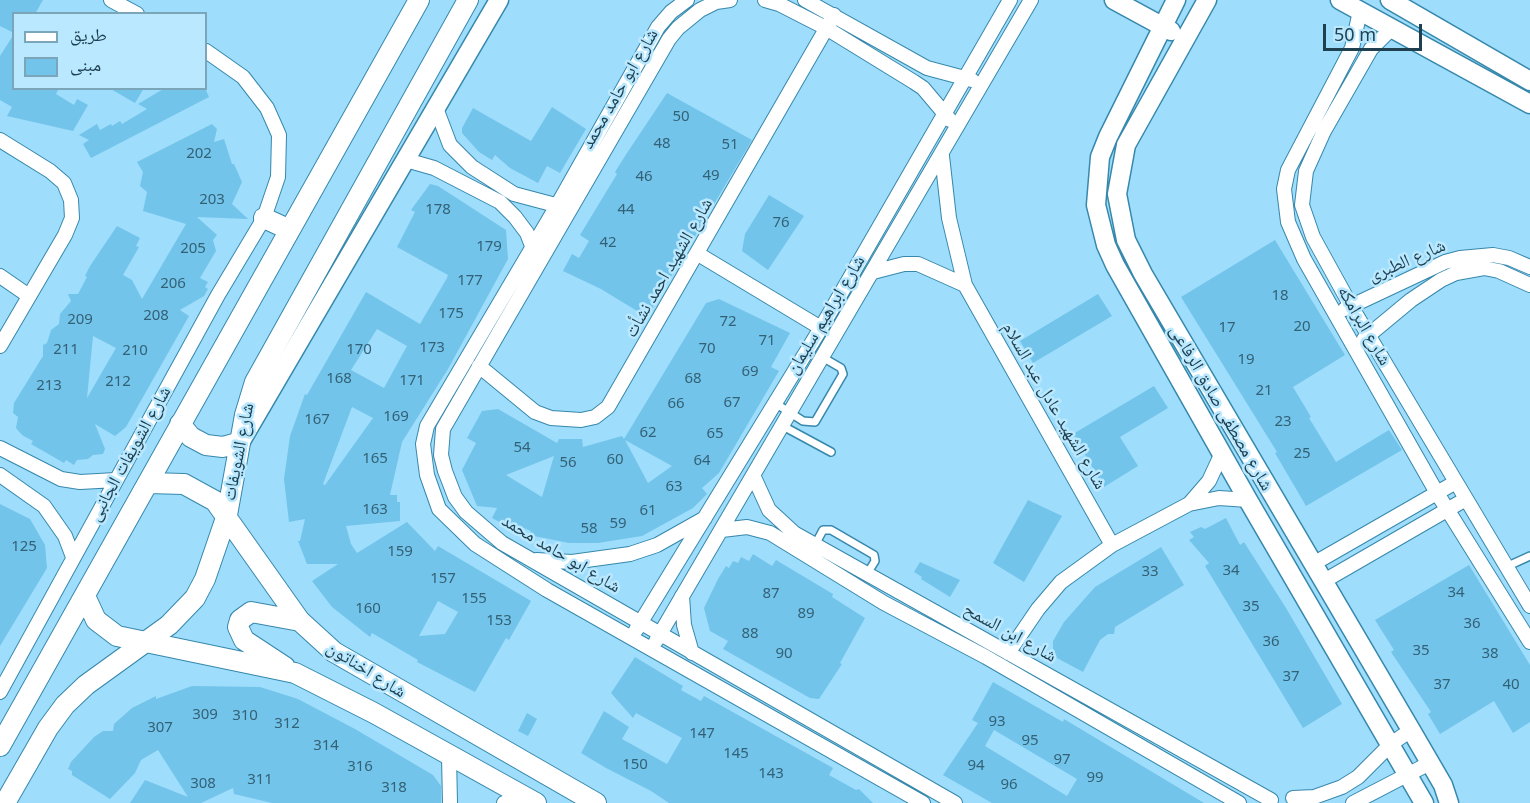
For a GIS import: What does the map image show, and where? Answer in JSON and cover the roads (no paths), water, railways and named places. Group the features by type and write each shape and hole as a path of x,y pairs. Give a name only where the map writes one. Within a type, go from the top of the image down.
{"main road":[{"path":"1,742 419,0"},
{"name":"شارع الشويفات","path":"5,803 48,728 65,705 86,685 170,625 195,598 205,579 227,515 245,415 255,382 468,0"},
{"path":"264,218 290,230"},
{"path":"180,424 191,437 206,445 223,447 240,442"},
{"name":"شارع اخناتون","path":"148,483 166,482 201,491 215,501 300,621 334,652 390,687 596,803"},
{"name":"شارع اخناتون","path":"85,596 89,609 106,629 117,636 142,644 295,673 374,713 521,801"},
{"path":"295,673 244,640 238,627 245,614 251,612 300,621"}],"street":[{"path":"111,0 132,12"},
{"path":"240,442 499,0"},
{"name":"شارع ابو حامد محمد","path":"687,0 671,12 658,27 558,204 427,426 424,458 439,509 474,544 547,590 918,802"},
{"name":"شارع ابو حامد محمد","path":"730,0 716,2 700,10 678,28 669,39 443,429 441,454 455,497 466,512 502,543 955,803"},
{"path":"765,0 779,4 826,28 923,88 957,127"},
{"path":"805,0 927,68 982,83"},
{"name":"شارع ابراهيم سليمان","path":"632,638 821,328 1010,0"},
{"name":"شارع ابراهيم سليمان","path":"652,648 789,411 942,156 1031,0"},
{"path":"1114,0 1184,38"},
{"path":"1340,0 1530,104"},
{"path":"1390,0 1530,81"},
{"path":"1173,1 1202,7"},
{"name":"شارع مصطفى صادق الرفاعى","path":"1173,1 1100,157 1096,205 1106,245 1115,266 1248,500 1424,803"},
{"name":"شارع مصطفى صادق الرفاعى","path":"1202,7 1126,145 1117,194 1126,240 1143,274 1430,763 1449,803"},
{"name":"شارع البرامكه","path":"1360,11 1352,48 1294,153 1284,189 1285,206 1295,239 1336,314 1437,493 1530,641"},
{"name":"شارع الشهيد احمد نشأت","path":"478,366 535,412 551,418 566,420 595,417 608,407 617,397 834,15"},
{"name":"شارع البرامكه","path":"1392,28 1371,49 1324,131 1308,164 1302,205 1313,237 1351,306 1530,606"},
{"name":"شارع الشويفات الجانبى","path":"0,692 218,295 264,218 278,177 279,135 267,108 243,77 207,52"},
{"path":"892,68 900,53"},
{"path":"436,108 450,145 456,154 472,167 514,194 558,204 571,211"},
{"path":"0,140 50,171 64,183 71,200 72,218 0,346"},
{"name":"شارع الشهيد عادل عبد السلام","path":"942,156 949,218 965,285 1112,545"},
{"path":"406,160 422,162 500,202 527,233 532,246"},
{"path":"698,254 821,328"},
{"name":"شارع الطبرى","path":"1336,314 1445,262 1460,258 1493,255 1509,258 1530,267"},
{"path":"873,272 896,265 918,264 965,285"},
{"name":"شارع الطبرى","path":"1356,346 1411,300 1441,279 1456,273 1484,268 1499,270 1530,285"},
{"path":"0,276 29,296"},
{"path":"0,448 38,470 62,479 80,482 116,480"},
{"path":"1189,504 1209,481 1222,453"},
{"path":"424,458 441,454"},
{"path":"0,475 44,506 64,536 73,557"},
{"name":"شارع ابن السمح","path":"753,475 763,499 779,522 814,545 1269,801"},
{"path":"1313,564 1456,482"},
{"path":"1008,653 1038,609 1061,582 1112,545 1189,504 1219,498 1248,500"},
{"path":"1324,581 1466,499"},
{"path":"527,558 572,562 630,554 657,545 707,517"},
{"name":"شارع ابن السمح","path":"722,530 747,527 770,533 884,603 986,657 1239,803"},
{"path":"682,596 684,625 692,653"},
{"path":"1269,801 1278,797 1296,801 1342,787 1358,777 1391,744 1411,730"},
{"path":"449,756 450,803"},
{"path":"1353,803 1430,763"},
{"path":"918,802 920,783"}],"lane":[{"path":"775,403 809,424 815,423 843,374 841,368 822,357"},
{"path":"782,425 831,452"},
{"path":"814,545 823,530 831,530 874,555 875,561 867,574"},
{"path":"1508,566 1530,556"}]}
